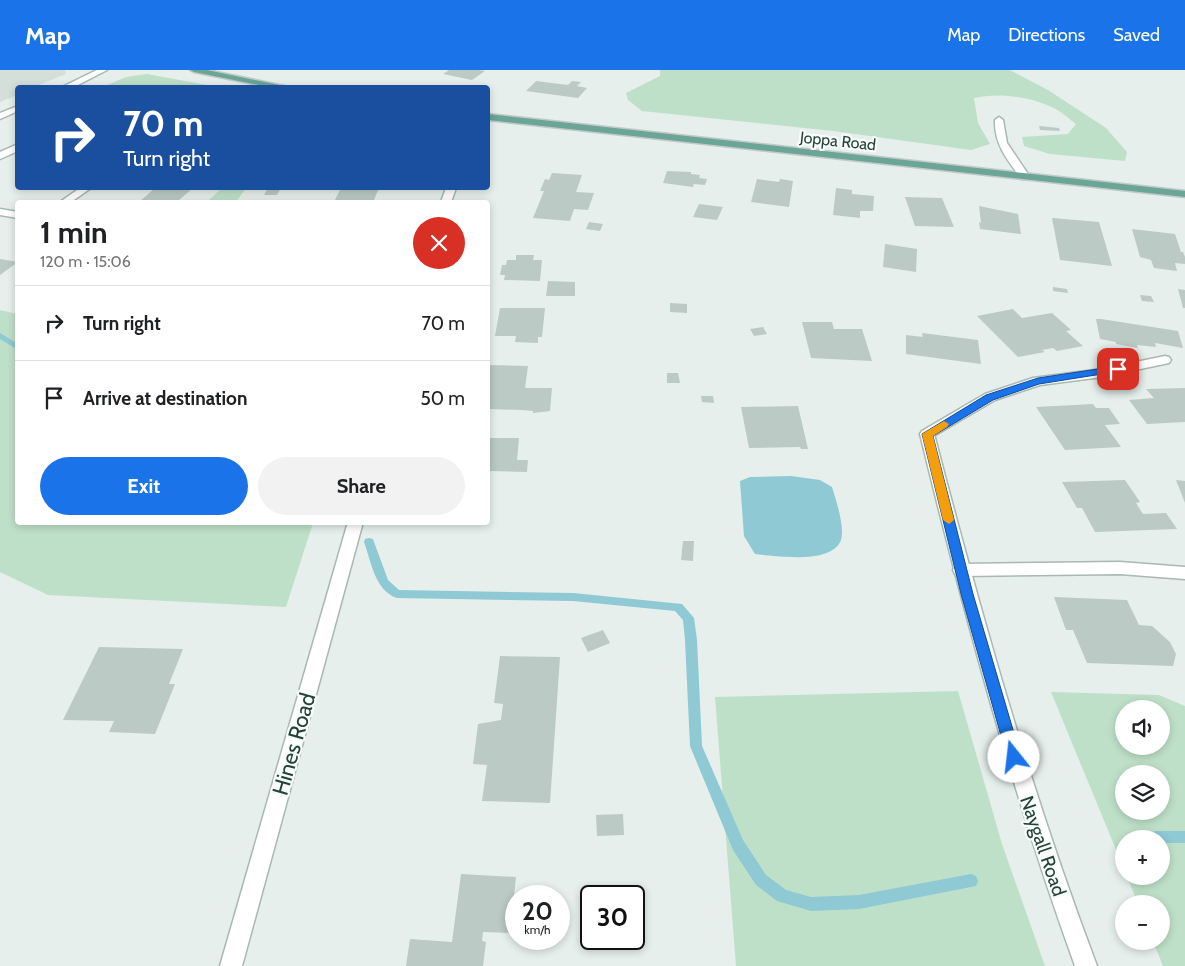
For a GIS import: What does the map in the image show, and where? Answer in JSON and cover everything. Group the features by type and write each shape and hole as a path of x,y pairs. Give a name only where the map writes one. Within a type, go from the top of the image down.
{"main road":[{"path":"194,70 274,85"},
{"name":"Joppa Road","path":"490,117 1185,194"}],"street":[{"path":"70,85 103,70"},
{"path":"0,116 15,109"},
{"path":"999,120 998,129 1001,143 1025,177"},
{"path":"0,156 15,149"},
{"path":"68,200 83,190"},
{"path":"0,212 15,214"},
{"name":"Naygall Road","path":"1086,966 1025,793 961,570 927,434 990,398 1038,381 1102,372 1165,360"},
{"name":"Hines Road","path":"231,966 355,525"},
{"path":"961,570 1120,568 1185,573"}],"shaded area":[{"path":"0,70 65,70 66,74 39,85 15,85 15,96 0,102"}],"green space":[{"path":"660,70 1010,70 1048,90 1106,128 1127,152 1125,161 1050,154 1024,146 1022,137 1068,134 1076,124 1045,104 1025,98 994,95 974,98 978,123 990,144 971,150 833,131 642,111 628,100 626,93 660,76"},
{"path":"147,74 207,85 108,85 126,77"},
{"path":"220,190 245,190 237,200 209,200"},
{"path":"0,310 15,314 15,525 312,525 286,607 48,595 0,572"},
{"path":"958,691 1002,844 1045,966 736,966 715,697"},
{"path":"1051,692 1159,695 1185,706 1185,966 1163,966 1157,950 1170,950 1170,895 1134,895 1131,885 1170,885 1170,830 1115,830 1115,847"}],"water":[{"path":"791,476 820,480 832,487 841,521 841,540 836,548 815,556 788,557 755,554 744,536 740,481 750,477"}],"building":[{"path":"449,70 485,71 472,80 443,74"},
{"path":"536,81 568,85 572,81 581,82 577,86 587,88 578,98 526,91"},
{"path":"1039,126 1059,128 1060,131 1040,130"},
{"path":"667,171 691,172 691,174 700,175 699,178 707,179 705,185 694,184 693,187 663,183"},
{"path":"552,173 582,175 576,192 594,193 588,210 574,209 570,221 533,218 544,191 540,191 545,179 549,180"},
{"path":"757,179 779,182 780,179 793,181 789,207 751,202"},
{"path":"836,188 852,190 852,194 874,196 873,211 860,211 860,218 833,215"},
{"path":"153,190 191,190 179,200 141,200"},
{"path":"267,190 280,190 277,195 264,195"},
{"path":"340,190 378,190 374,200 335,200"},
{"path":"905,197 942,198 954,227 915,226"},
{"path":"699,204 723,207 717,220 693,217"},
{"path":"979,206 1018,214 1021,234 980,229"},
{"path":"1052,218 1099,222 1112,266 1060,260"},
{"path":"589,222 603,224 600,231 586,229"},
{"path":"1132,229 1175,234 1181,252 1183,252 1185,257 1185,264 1175,263 1177,271 1154,268 1151,260 1140,257"},
{"path":"885,244 917,249 916,272 883,267"},
{"path":"516,255 534,255 533,260 542,260 540,281 504,280 505,275 500,275 502,265 506,265 507,260 516,260"},
{"path":"0,259 15,262 15,264 0,275"},
{"path":"548,281 575,282 575,296 546,296"},
{"path":"1053,287 1067,289 1068,293 1053,291"},
{"path":"1178,289 1185,290 1185,308 1183,308"},
{"path":"1140,295 1151,296 1154,302 1142,301"},
{"path":"670,303 687,304 687,313 670,312"},
{"path":"500,308 545,308 542,337 538,337 538,343 515,342 516,336 495,336"},
{"path":"1013,309 1022,318 1052,313 1071,330 1066,331 1083,346 1057,351 1053,348 1042,350 1045,352 1018,357 977,316"},
{"path":"1096,319 1178,331 1183,348 1155,343 1156,347 1137,345 1138,348 1100,339"},
{"path":"802,322 832,322 834,329 862,329 872,361 811,358"},
{"path":"763,327 767,334 754,336 750,329"},
{"path":"922,333 978,340 981,364 906,354 906,335 923,337"},
{"path":"490,365 528,366 525,388 552,388 550,411 533,413 533,411 490,409"},
{"path":"667,373 678,373 680,383 667,383"},
{"path":"1185,388 1185,422 1147,424 1129,400 1154,398 1146,389"},
{"path":"701,396 713,396 714,403 702,402"},
{"path":"1093,404 1096,408 1109,408 1120,424 1105,425 1121,447 1065,450 1036,407"},
{"path":"798,406 808,449 801,449 800,447 749,448 741,407"},
{"path":"490,438 519,438 517,460 528,460 527,472 490,471"},
{"path":"1125,480 1140,502 1136,503 1143,514 1166,513 1177,529 1095,532 1082,508 1077,508 1062,482"},
{"path":"1176,480 1185,481 1185,503"},
{"path":"683,541 694,541 693,561 681,560"},
{"path":"1054,597 1127,600 1139,625 1152,626 1170,642 1176,654 1173,666 1087,663 1073,630 1066,630"},
{"path":"603,630 610,643 588,652 581,638"},
{"path":"99,647 183,649 169,684 175,684 155,734 109,732 114,721 63,720"},
{"path":"500,656 560,657 550,803 482,801 487,765 473,764 478,724 501,720 503,704 494,703"},
{"path":"623,814 624,835 597,836 596,815"},
{"path":"461,874 516,877 515,885 505,885 505,933 483,932 482,941 486,942 483,966 406,966 410,939 452,942"}],"waterway":[{"path":"0,335 15,346"},
{"path":"369,542 383,582 397,594 573,597 678,607 688,618 691,640 696,746 738,845 761,880 782,896 811,904 859,902 971,881"},
{"path":"1170,837 1185,837"}],"slow traffic":[{"path":"944,424 927,434 949,520"}],"route":[{"path":"1014,757 967,594 927,434 990,398 1022,386 1038,381 1118,369"}]}
